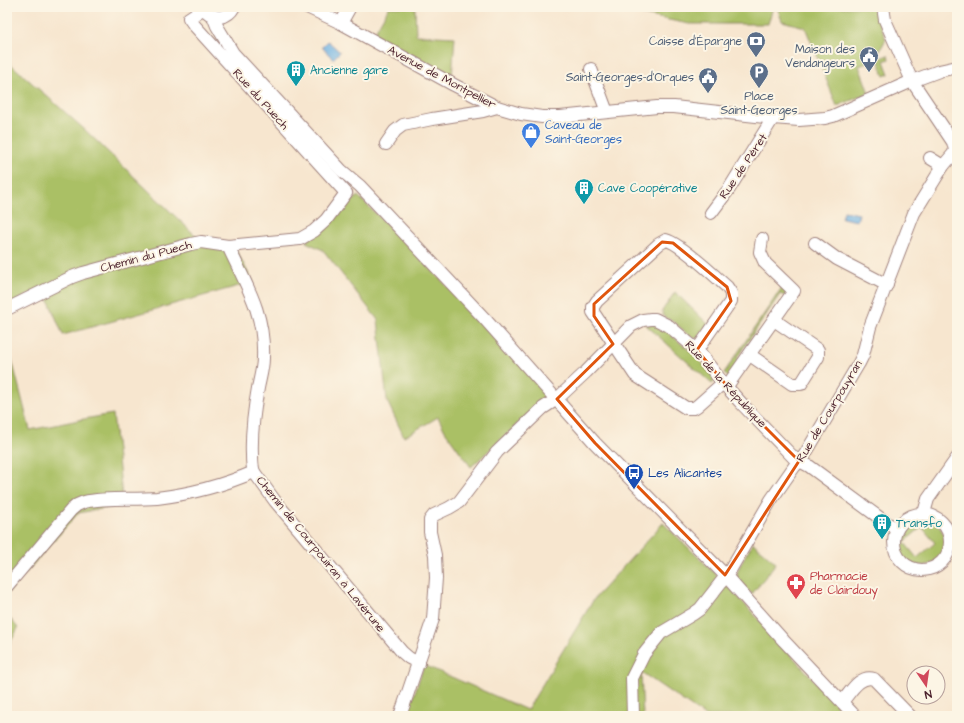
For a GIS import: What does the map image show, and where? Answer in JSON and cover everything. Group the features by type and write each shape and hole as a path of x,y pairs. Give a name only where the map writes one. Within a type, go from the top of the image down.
{"street":[{"name":"Avenue de Montpellier","path":"307,7 341,23 497,107 522,114 542,117 607,112 657,106 773,118 799,120 818,119 833,116 912,81 939,71 957,67"},
{"path":"341,23 350,7"},
{"path":"883,7 885,20 912,81 956,141"},
{"path":"207,10 220,17 233,9"},
{"path":"222,33 233,9"},
{"path":"207,10 234,53 341,170 360,186 462,293 595,443 725,576 855,716"},
{"name":"Rue du Puech","path":"207,10 189,18 346,194"},
{"path":"591,69 607,112"},
{"path":"386,144 395,131 403,125 483,111 497,107"},
{"name":"Rue de Péret","path":"711,213 773,118"},
{"name":"Rue de Courpouyran","path":"633,716 632,678 644,654 660,633 700,609 725,576 740,555 771,500 786,478 804,456 859,363 863,355 870,327 914,213 943,166 956,141"},
{"path":"930,158 943,166"},
{"name":"Chemin du Puech","path":"7,309 83,273 191,244 201,242 228,246 292,240 306,237 326,220 346,194"},
{"path":"697,350 731,301 731,293 727,287 691,257 673,243 666,240 659,244 597,301 593,307 592,312 594,316 636,375 686,408 694,408 725,384 750,355 794,291 765,263 760,252 762,239"},
{"path":"815,243 837,259 887,285"},
{"name":"Chemin de Courpouiran à Lavérune","path":"228,246 253,296 263,341 263,360 251,447 254,472 275,501 402,652 409,658 419,663"},
{"name":"Rue de la République","path":"419,663 433,620 435,608 436,565 430,532 430,520 434,515 459,502 497,452 543,408 557,399 586,372 631,326 643,320 651,318 660,320 669,326 697,350 753,415 799,461 809,466 888,524 897,528"},
{"path":"750,355 792,384 801,384 818,358 818,350 774,320"},
{"path":"924,513 928,499 957,458"},
{"path":"7,586 71,510 77,505 84,502 157,498 226,482 254,472"},
{"path":"924,513 936,517 947,528 953,554 934,568 918,571 912,569 899,560 895,553 893,544 897,528 902,521 915,514 924,513"},
{"path":"400,716 419,663"},
{"path":"842,702 862,679 870,678 874,679 910,716"}],"highlighted area":[{"path":"662,242 673,243 727,287 731,301 697,350 742,404 799,461 725,575 595,443 557,399 613,344 594,316 594,304"}],"green space":[{"path":"389,7 415,7 416,35 455,37 452,77 373,35"},
{"path":"621,7 773,7 768,24 689,24 624,11"},
{"path":"777,7 877,7 879,22 886,39 873,61 859,66 869,93 837,106 805,27 782,21"},
{"path":"888,55 889,59 884,61 889,74 884,76 878,59"},
{"path":"7,61 83,128 196,236 236,250 253,282 63,335 43,287 7,306"},
{"path":"358,196 455,294 548,396 471,467 445,431 438,417 404,437 387,401 378,320 323,250 306,242"},
{"path":"783,286 787,291 785,296 780,294 737,358 741,361 729,378 724,373"},
{"path":"675,292 708,324 698,338 692,338 674,322 663,316 662,311"},
{"path":"651,324 661,326 698,358 715,380 712,384 646,325"},
{"path":"7,341 30,430 113,414 123,505 78,513 7,594"},
{"path":"923,518 929,519 940,527 944,536 945,545 941,557 933,563 927,565 915,565 906,561 901,554 898,545 899,536 903,528 911,521","holes":["922,527 935,543 917,558 904,542"]},
{"path":"663,523 728,586 847,716 705,716 641,672 643,716 407,716 424,665 527,710 594,599"},
{"path":"753,543 776,563 752,594 737,578 737,574 740,565"},
{"path":"7,615 18,628 7,649"}],"water":[{"path":"328,41 340,52 333,59 322,47"},
{"path":"844,211 859,214 857,221 842,218"}],"place":[{"name":"Caisse d'Épargne","path":"756,58"},
{"name":"Maison des Vendangeurs","path":"869,73"},
{"name":"Ancienne gare","path":"296,87"},
{"name":"Place Saint-Georges","path":"759,89"},
{"name":"Saint-Georges-d'Orques","path":"708,94"},
{"name":"Caveau de Saint-Georges","path":"531,149"},
{"name":"Cave Coopérative","path":"584,205"},
{"name":"Les Alicantes","path":"634,490"},
{"name":"Transfo","path":"882,540"},
{"name":"Pharmacie de Clairdouy","path":"796,600"}]}
